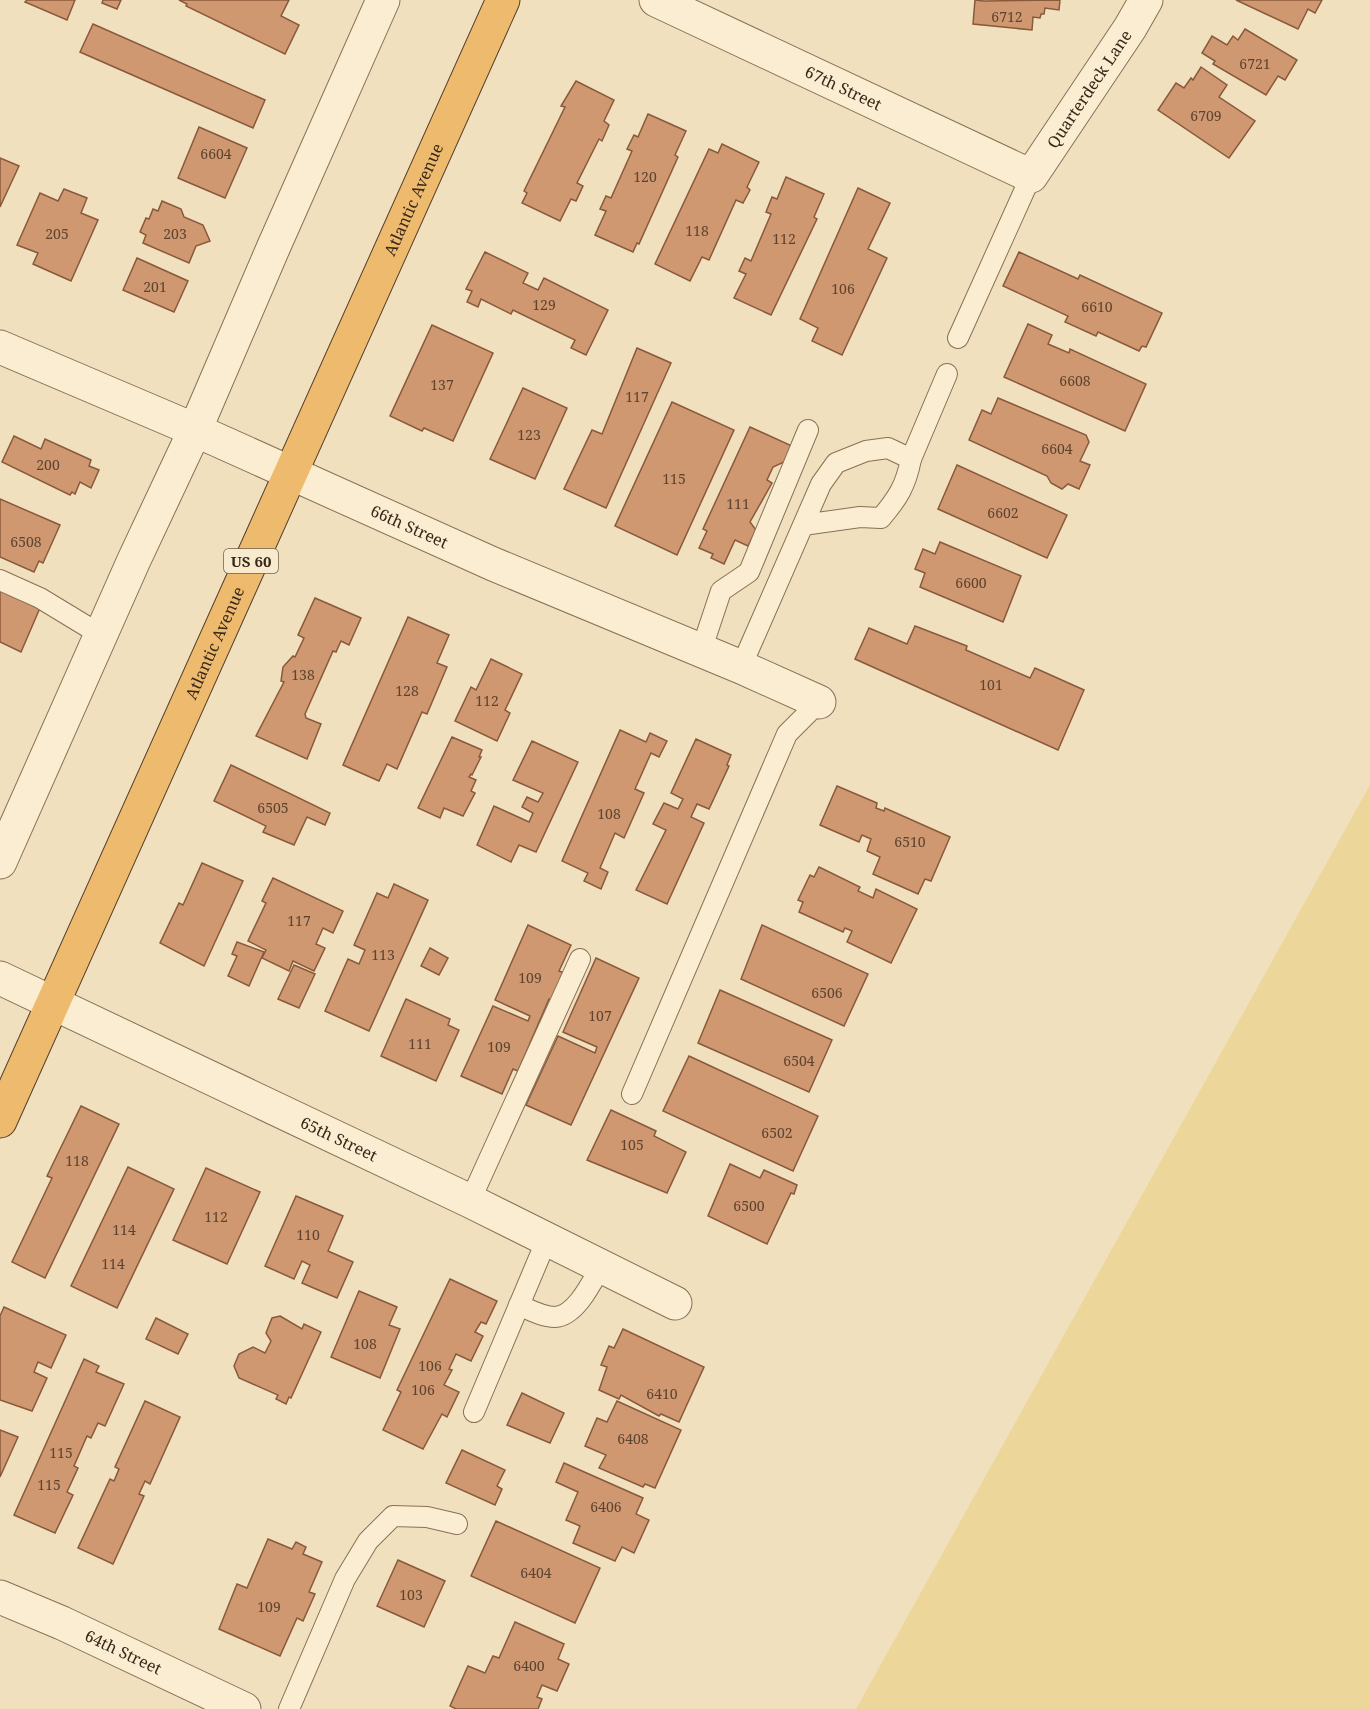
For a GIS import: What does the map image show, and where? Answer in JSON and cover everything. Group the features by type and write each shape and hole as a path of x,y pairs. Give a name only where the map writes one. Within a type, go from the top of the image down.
{"highway":[{"name":"Atlantic Avenue","path":"0,1122 503,0"}],"street":[{"path":"0,862 195,430 383,0"},
{"name":"67th Street","path":"656,0 1030,176"},
{"name":"Quarterdeck Lane","path":"1030,176 1146,0"},
{"name":"66th Street","path":"0,347 291,472 492,564 741,667 819,702"},
{"name":"65th Street","path":"0,978 470,1201 675,1303"},
{"name":"64th Street","path":"0,1597 62,1623 244,1709"}],"lane":[{"path":"958,338 1030,176"},
{"path":"803,525 860,517 881,518 896,500 907,481 911,459 947,374"},
{"path":"700,651 721,591 748,572 808,430"},
{"path":"741,667 821,484 836,463 866,450 888,448 911,459"},
{"path":"0,580 40,598 101,635"},
{"path":"632,1094 787,734 819,702"},
{"path":"470,1201 580,959"},
{"path":"474,1412 547,1239"},
{"path":"519,1305 543,1315 556,1317 564,1315 586,1293 601,1266"},
{"path":"289,1709 345,1580 368,1541 393,1516 428,1517 457,1524"}],"sand":[{"path":"1370,785 1370,1709 856,1709"}],"building":[{"path":"27,0 75,0 67,20 25,2"},
{"path":"103,0 121,0 117,9 102,3"},
{"path":"179,0 289,0 281,16 299,25 285,54 186,6 187,4"},
{"path":"975,0 1060,0 1059,10 1045,8 1040,18 1033,17 1032,30 973,24"},
{"path":"1236,0 1322,0 1315,13 1308,9 1298,29"},
{"path":"93,24 265,100 253,128 80,52"},
{"path":"1245,29 1297,60 1285,80 1278,76 1266,95 1213,64 1215,61 1202,53 1212,36 1227,45 1233,36 1238,40"},
{"path":"1201,67 1227,85 1219,97 1255,121 1229,158 1158,110 1176,83 1184,88 1191,78 1193,80"},
{"path":"576,81 614,100 604,121 609,125 602,141 599,139 577,183 583,186 576,201 571,199 560,221 522,203 527,193 524,191 565,107 561,106"},
{"path":"648,114 686,131 675,155 678,157 639,244 637,243 633,252 595,235 606,211 600,209 606,196 611,198 632,151 627,149 634,135 638,137"},
{"path":"199,127 247,148 225,198 178,178"},
{"path":"722,144 759,162 747,187 750,190 743,203 736,200 709,260 702,257 690,281 655,264 709,149 718,153"},
{"path":"0,158 19,166 0,207"},
{"path":"786,177 824,194 814,217 817,219 771,315 734,298 746,274 739,271 745,258 751,261 771,214 766,212 772,197 777,199"},
{"path":"858,188 890,203 868,249 887,258 842,355 812,341 818,328 800,319"},
{"path":"64,189 87,198 81,213 98,220 71,281 33,264 38,253 17,245 40,193 58,201"},
{"path":"162,201 181,209 184,217 203,225 210,241 196,246 189,263 143,243 146,235 140,232 146,218 149,219 153,209 158,211"},
{"path":"485,252 528,273 523,283 538,290 544,278 608,310 586,355 571,348 575,340 513,310 511,314 481,299 478,307 467,302 472,291 466,289"},
{"path":"1019,252 1078,279 1080,275 1162,313 1146,347 1142,346 1139,351 1098,332 1096,336 1065,322 1068,316 1003,286"},
{"path":"137,258 188,281 174,312 123,290"},
{"path":"1028,324 1052,335 1048,344 1069,353 1070,349 1146,384 1125,431 1004,377"},
{"path":"432,325 493,353 453,441 424,428 422,431 390,416"},
{"path":"637,348 671,363 606,508 564,489 592,430 602,434"},
{"path":"523,388 567,408 535,479 490,459"},
{"path":"998,398 1086,435 1089,442 1080,461 1090,465 1079,489 1068,484 1062,489 1051,483 1047,476 969,440 982,410 991,414"},
{"path":"672,402 734,430 677,555 615,526"},
{"path":"750,427 792,446 784,462 773,467 767,480 772,483 750,522 756,530 748,546 735,540 724,564 711,558 713,554 699,548 707,531 703,529"},
{"path":"14,436 41,449 45,439 91,460 89,466 99,470 91,488 80,482 75,494 72,492 70,495 2,462"},
{"path":"957,465 1067,515 1047,558 938,509"},
{"path":"0,499 60,525 43,563 39,561 34,572 0,557"},
{"path":"940,542 1021,576 1003,622 920,587 925,573 915,569 923,549 935,554"},
{"path":"0,590 40,608 21,652 0,642"},
{"path":"315,598 361,618 349,645 341,641 336,652 333,651 305,714 306,718 321,724 307,759 256,736 284,682 281,681 283,667 293,656 295,657 304,638 298,635"},
{"path":"408,617 449,635 437,663 447,667 427,714 422,712 397,769 387,764 379,781 343,765"},
{"path":"915,626 967,646 966,650 1030,678 1035,668 1084,690 1058,750 855,659 869,628 907,644"},
{"path":"491,659 522,674 505,710 510,713 497,741 455,721 471,687 476,690"},
{"path":"620,730 646,742 650,733 667,741 659,757 651,753 635,789 644,793 624,838 615,833 600,868 608,872 601,889 584,881 588,873 562,861"},
{"path":"452,737 482,750 479,757 481,757 469,777 476,780 471,791 475,793 463,816 444,808 440,818 418,808"},
{"path":"696,739 731,755 727,765 729,766 709,809 697,804 691,817 704,823 667,904 636,890 666,830 653,824 664,803 678,809 683,799 671,793"},
{"path":"532,741 578,762 536,852 519,845 511,862 477,845 494,806 529,822 533,813 522,807 527,797 538,802 543,793 513,780"},
{"path":"231,765 330,813 325,825 307,817 294,845 263,832 266,826 214,801"},
{"path":"837,786 877,803 876,808 884,811 885,808 950,837 931,881 925,879 918,894 873,874 880,857 867,851 871,839 862,835 859,842 820,825"},
{"path":"202,863 243,881 204,966 160,943 179,903 183,905"},
{"path":"819,867 860,887 858,891 873,898 876,889 917,909 891,963 847,942 852,931 845,928 843,932 799,912 803,902 798,900 810,875 814,877"},
{"path":"273,878 343,911 333,933 323,928 316,944 325,948 314,971 293,961 289,971 262,958 266,950 248,941 266,903 262,901"},
{"path":"394,884 428,900 369,1031 325,1011 348,959 359,964 365,950 354,945 377,893 388,898"},
{"path":"528,925 571,945 559,971 565,973 553,1001 549,999 518,1071 513,1069 502,1094 461,1076 493,1006 528,1021 530,1016 495,1000"},
{"path":"762,925 868,974 844,1026 741,979"},
{"path":"237,942 264,952 249,986 228,976 237,956 232,954"},
{"path":"430,948 448,958 439,975 421,966"},
{"path":"596,958 639,978 571,1125 526,1105 558,1036 595,1053 597,1047 563,1032"},
{"path":"294,965 315,974 299,1008 278,999"},
{"path":"720,990 832,1040 809,1092 698,1043"},
{"path":"406,999 450,1019 448,1025 459,1030 436,1081 381,1056"},
{"path":"689,1056 818,1116 793,1171 663,1111"},
{"path":"81,1106 119,1124 45,1278 12,1262 52,1178 47,1176"},
{"path":"611,1110 656,1131 654,1136 686,1152 667,1193 587,1160"},
{"path":"730,1164 760,1178 764,1170 797,1185 767,1244 708,1216"},
{"path":"128,1167 174,1189 117,1308 71,1286"},
{"path":"206,1168 260,1192 227,1264 173,1240"},
{"path":"296,1196 343,1216 328,1251 353,1262 337,1298 302,1283 310,1265 302,1261 294,1279 265,1266"},
{"path":"450,1279 497,1301 486,1324 481,1322 475,1332 483,1336 471,1361 456,1354 449,1369 452,1370 444,1385 459,1392 447,1417 442,1414 423,1449 383,1430 401,1392 397,1390"},
{"path":"359,1291 397,1307 389,1325 400,1329 380,1378 331,1357"},
{"path":"4,1307 66,1335 51,1368 38,1362 34,1372 47,1378 32,1411 0,1400 0,1316"},
{"path":"280,1316 302,1329 304,1324 321,1332 291,1398 289,1397 286,1404 276,1399 278,1395 239,1378 234,1366 239,1354 253,1347 265,1353 271,1341 266,1333 272,1318"},
{"path":"156,1318 188,1334 178,1354 146,1339"},
{"path":"623,1329 704,1367 679,1422 661,1414 659,1416 621,1395 619,1399 599,1390 607,1367 601,1365 609,1346 614,1348"},
{"path":"84,1359 99,1366 96,1372 124,1384 105,1426 98,1423 91,1438 87,1436 74,1466 78,1468 67,1492 73,1495 55,1533 14,1515"},
{"path":"522,1393 564,1413 550,1443 507,1425"},
{"path":"145,1401 180,1417 150,1484 145,1481 139,1494 144,1496 113,1564 78,1548 110,1479 114,1481 119,1469 115,1467"},
{"path":"617,1401 681,1430 655,1488 645,1484 643,1487 599,1468 606,1455 585,1446 597,1418 607,1422"},
{"path":"0,1430 18,1437 0,1477"},
{"path":"462,1450 505,1470 497,1486 502,1489 495,1505 446,1483"},
{"path":"564,1463 643,1498 636,1514 649,1520 634,1553 622,1547 615,1561 573,1543 580,1526 566,1520 578,1492 556,1482"},
{"path":"496,1521 600,1568 575,1623 471,1576"},
{"path":"268,1539 292,1549 296,1542 306,1547 303,1554 322,1562 309,1592 315,1594 303,1621 297,1618 280,1656 219,1629 237,1584 247,1588"},
{"path":"398,1560 445,1581 424,1627 377,1606"},
{"path":"515,1622 564,1644 558,1659 569,1664 557,1691 542,1685 537,1697 542,1699 538,1709 456,1709 450,1706 468,1666 485,1673 493,1656 499,1658"}]}
